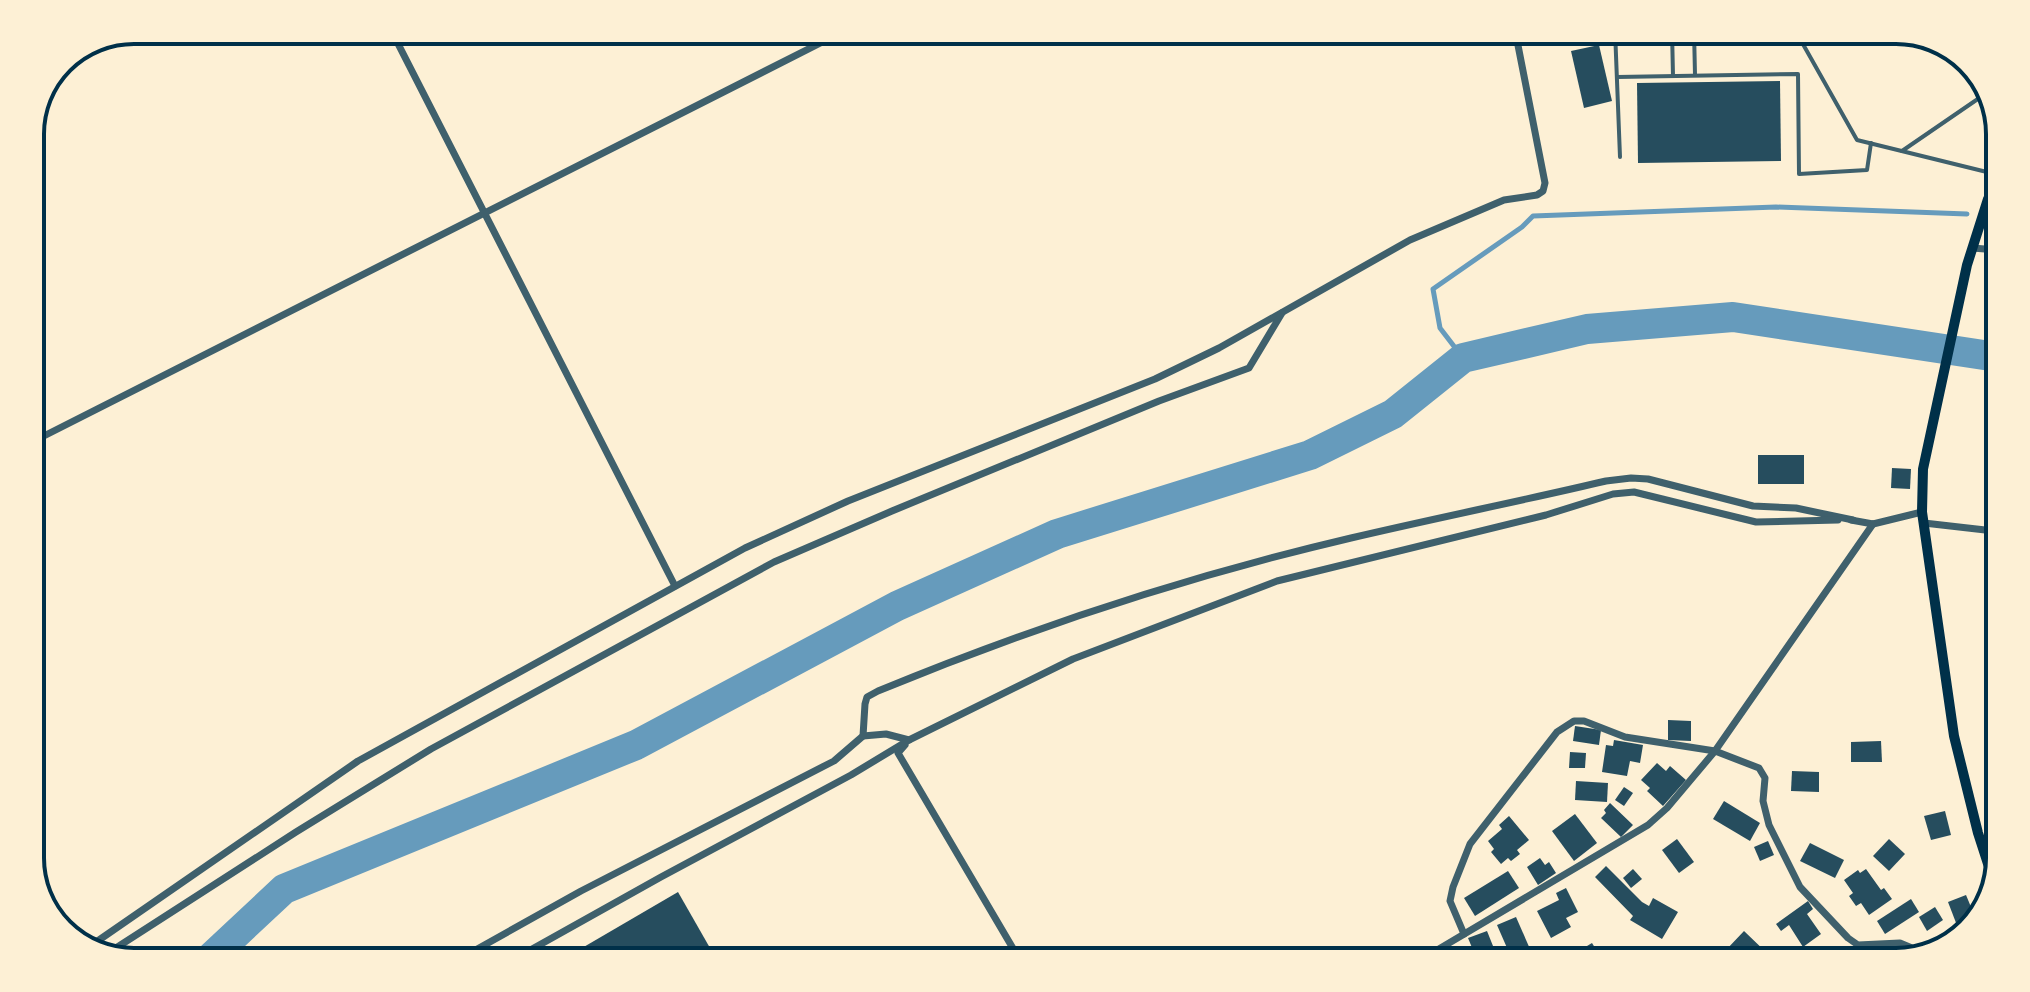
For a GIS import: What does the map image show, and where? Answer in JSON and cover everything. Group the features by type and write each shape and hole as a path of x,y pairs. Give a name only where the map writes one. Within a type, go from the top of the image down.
{"main road":[{"path":"1986,215 1967,265 1923,469 1923,517 1954,736 1986,858"}],"street":[{"path":"398,44 675,586"},
{"path":"44,436 818,44"},
{"path":"98,941 358,761 745,548 848,501 1155,379 1219,348 1410,240 1504,200 1537,195 1543,191 1545,183 1518,44"},
{"path":"1972,248 1986,249"},
{"path":"119,946 431,749 774,562 1144,407 1249,368 1283,312"},
{"path":"863,736 867,697 954,660 1066,619 1157,590 1351,538 1606,481 1648,479 1753,506 1796,508 1873,524 1923,517 1986,529"},
{"path":"534,948 851,775 909,740 1073,659 1277,581 1546,515 1613,494 1634,492 1756,522 1853,520"},
{"path":"1440,948 1648,825 1667,808 1715,751 1873,524"},
{"path":"1464,934 1450,901 1470,844 1557,732 1574,721 1584,721 1625,737 1715,751 1759,768 1765,778 1763,801 1769,825 1800,887 1858,945 1900,943 1908,947"},
{"path":"479,948 581,891 834,761 863,736 886,734 909,740"},
{"path":"909,740 898,753 1013,948"}],"lane":[{"path":"1616,44 1620,157"},
{"path":"1672,44 1673,76"},
{"path":"1694,44 1695,75"},
{"path":"1803,44 1857,140 1986,172"},
{"path":"1617,77 1798,74 1799,174 1867,170 1871,143"},
{"path":"1902,151 1979,98"}],"building":[{"path":"1599,45 1612,101 1584,108 1571,51"},
{"path":"1780,81 1781,161 1638,163 1637,83"},
{"path":"1758,455 1804,455 1804,484 1758,484"},
{"path":"1892,468 1911,469 1910,489 1891,488"},
{"path":"1668,720 1691,721 1691,741 1668,740"},
{"path":"1575,726 1601,730 1599,745 1573,741"},
{"path":"1614,740 1643,745 1640,763 1630,761 1627,776 1602,772 1606,745 1613,746"},
{"path":"1881,741 1882,762 1851,762 1851,742"},
{"path":"1570,752 1586,753 1585,768 1569,768"},
{"path":"1657,763 1666,771 1670,766 1686,780 1663,806 1647,791 1650,788 1641,780"},
{"path":"1792,771 1819,772 1819,792 1791,791"},
{"path":"1576,781 1608,783 1607,802 1575,800"},
{"path":"1624,787 1633,793 1624,806 1615,800"},
{"path":"1724,801 1760,823 1750,841 1713,819"},
{"path":"1610,803 1633,825 1621,837 1601,818"},
{"path":"1945,811 1951,835 1931,840 1924,816"},
{"path":"1575,814 1597,843 1574,861 1552,831"},
{"path":"1509,816 1529,840 1517,850 1520,854 1501,864 1491,852 1494,849 1488,841 1502,829 1499,825"},
{"path":"1677,839 1694,862 1679,873 1662,850"},
{"path":"1889,839 1905,854 1889,871 1873,856"},
{"path":"1768,841 1774,855 1760,861 1754,847"},
{"path":"1810,843 1844,860 1835,878 1800,861"},
{"path":"1540,858 1545,865 1549,862 1556,873 1538,885 1527,867"},
{"path":"1606,866 1642,902 1649,906 1653,898 1678,912 1662,939 1630,920 1633,916 1595,877"},
{"path":"1633,869 1642,879 1631,888 1623,878"},
{"path":"1866,869 1881,890 1884,888 1892,899 1869,915 1861,903 1856,906 1849,896 1853,893 1844,880 1858,870 1860,873"},
{"path":"1508,871 1519,888 1475,916 1464,898"},
{"path":"1566,888 1578,912 1566,918 1571,927 1551,938 1537,911 1559,900 1556,893"},
{"path":"678,892 710,948 582,948"},
{"path":"1966,895 1971,908 1957,924 1948,902"},
{"path":"1911,899 1919,912 1885,934 1877,921"},
{"path":"1808,901 1813,909 1807,914 1821,934 1803,947 1789,925 1781,931 1776,924"},
{"path":"1935,907 1943,920 1927,931 1919,917"},
{"path":"1516,917 1530,948 1507,948 1497,925"},
{"path":"1487,931 1494,948 1472,948 1468,938"},
{"path":"1744,931 1762,948 1728,948"}],"waterway":[{"path":"1463,358 1440,328 1433,289 1533,216 1776,207 1967,214"},
{"path":"221,948 284,889 636,745 897,606 1057,534 1310,455 1393,414 1463,358 1587,329 1733,317 1986,355"}]}
